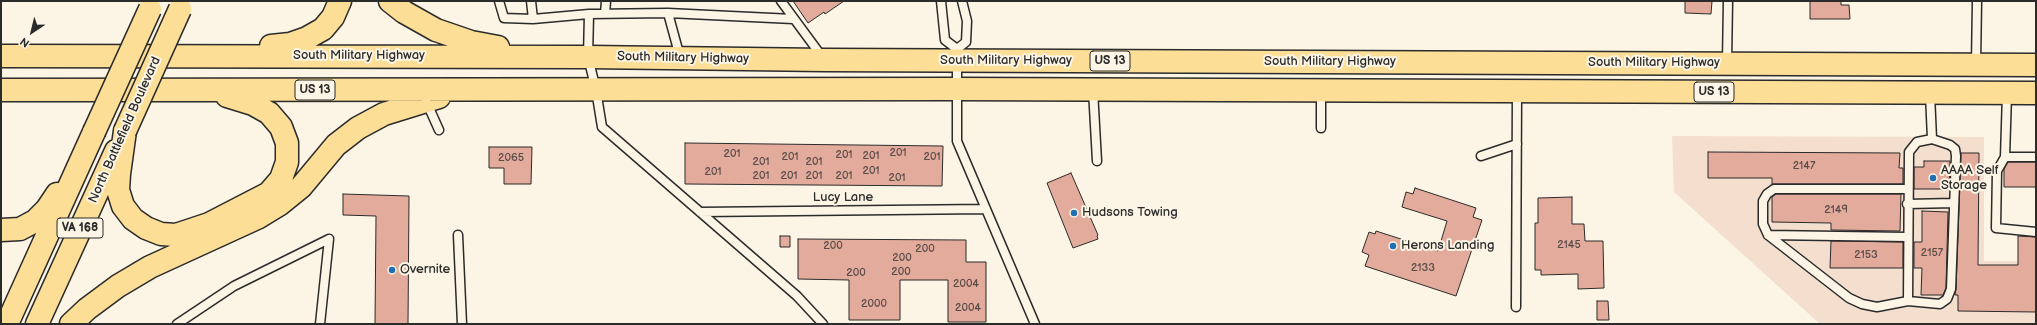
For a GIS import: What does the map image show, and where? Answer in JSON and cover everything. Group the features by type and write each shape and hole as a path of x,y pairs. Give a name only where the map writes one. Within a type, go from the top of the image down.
{"main road":[{"path":"184,56 290,44 307,38 323,29 333,17 340,1"},
{"path":"390,1 404,12 436,30 472,42 588,57"},
{"name":"North Battlefield Boulevard","path":"7,324 152,4"},
{"name":"North Battlefield Boulevard","path":"37,324 182,5"},
{"path":"1,40 105,56"},
{"name":"South Military Highway","path":"1,56 588,57 825,60 957,54 1727,64 2036,65"},
{"path":"1,97 26,93 89,89"},
{"path":"125,131 118,190 123,206 133,219 146,228 161,234 176,235 209,224 269,193 281,179 287,162 287,143 281,127 269,113 253,104 226,96 168,89"},
{"name":"US 13","path":"1,90 1093,89 2036,93"},
{"path":"71,324 87,309 118,286 150,267 257,218 280,204 300,187 336,145 358,128 384,114 461,90"},
{"path":"1,230 20,229 35,221 47,209 72,172 94,132"}],"lane":[{"path":"499,1 504,18 533,19 589,14 668,13 793,19"},
{"path":"531,1 533,19"},
{"path":"605,14 606,1"},
{"path":"781,1 825,60"},
{"path":"941,1 945,40 957,54"},
{"path":"962,1 967,21 966,42 957,54 957,141 1035,324"},
{"path":"1727,64 1728,1"},
{"path":"1976,64 1977,1"},
{"path":"668,13 681,58"},
{"path":"589,14 588,57 596,90 602,127 797,296 823,324"},
{"path":"1093,89 1097,161"},
{"path":"1321,128 1322,90"},
{"path":"1516,307 1517,91"},
{"path":"1930,93 1932,139"},
{"path":"2007,93 2005,157 1997,171 1996,228 2036,232"},
{"path":"425,101 439,130"},
{"path":"1907,189 1774,189 1766,194 1763,201 1763,224 1768,235 1849,298 1862,304 1877,307 1908,301 1940,304 1947,299 1951,289 1955,149 1950,145 1932,139 1917,142 1909,152 1907,189 1908,301"},
{"path":"1481,156 1517,144"},
{"path":"2005,157 2036,157"},
{"path":"1907,204 1954,203"},
{"name":"Lucy Lane","path":"700,212 986,209"},
{"path":"458,235 462,324"},
{"path":"1768,235 1907,237"},
{"path":"177,324 234,286 329,239 320,324"}],"shaded area":[{"path":"1672,136 1984,137 1984,261 2036,261 2036,324 1820,324 1674,192"}],"building":[{"path":"793,1 844,1 808,23"},
{"path":"1685,1 1712,1 1711,14 1685,13"},
{"path":"1810,1 1841,1 1841,5 1849,5 1850,19 1810,19"},
{"path":"685,143 943,146 942,186 685,184"},
{"path":"489,147 532,147 531,184 504,184 504,168 489,168"},
{"path":"1708,152 1900,153 1899,168 1903,168 1903,184 1772,184 1772,178 1708,178"},
{"path":"1961,153 1979,153 1978,265 2018,265 2018,236 2036,237 2036,312 1958,311 1958,295 1955,295"},
{"name":"AAAA Self Storage","path":"1924,161 1950,161 1949,189 1914,189 1914,167 1924,167"},
{"path":"2008,162 2036,162 2036,187 2004,187 2004,169"},
{"name":"Hudsons Towing","path":"1071,173 1098,235 1098,239 1073,248 1047,183"},
{"name":"Herons Landing","path":"1415,188 1476,208 1473,217 1482,220 1456,296 1365,266 1369,255 1362,252 1369,232 1375,234 1376,231 1438,251 1447,221 1402,207 1406,192 1413,194"},
{"name":"Overnite","path":"343,194 409,196 408,324 375,324 376,216 343,215"},
{"path":"1776,194 1901,194 1900,231 1831,230 1831,223 1772,222 1772,197"},
{"path":"1572,197 1572,224 1584,224 1585,241 1603,241 1604,288 1578,289 1578,274 1541,275 1541,270 1535,270 1535,223 1538,223 1538,198"},
{"path":"1922,211 1948,212 1946,288 1943,295 1921,295 1922,268 1914,268 1914,242 1922,242"},
{"path":"780,236 790,236 790,247 780,247"},
{"path":"798,239 966,240 966,262 986,262 986,322 948,322 948,280 900,280 900,320 849,320 849,280 798,279"},
{"path":"1831,241 1903,242 1903,268 1830,268"},
{"path":"1597,301 1608,301 1609,320 1597,320"}],"place":[{"name":"AAAA Self Storage","path":"1933,178"},
{"name":"Hudsons Towing","path":"1074,213"},
{"name":"Herons Landing","path":"1393,246"},
{"name":"Overnite","path":"392,270"}]}
